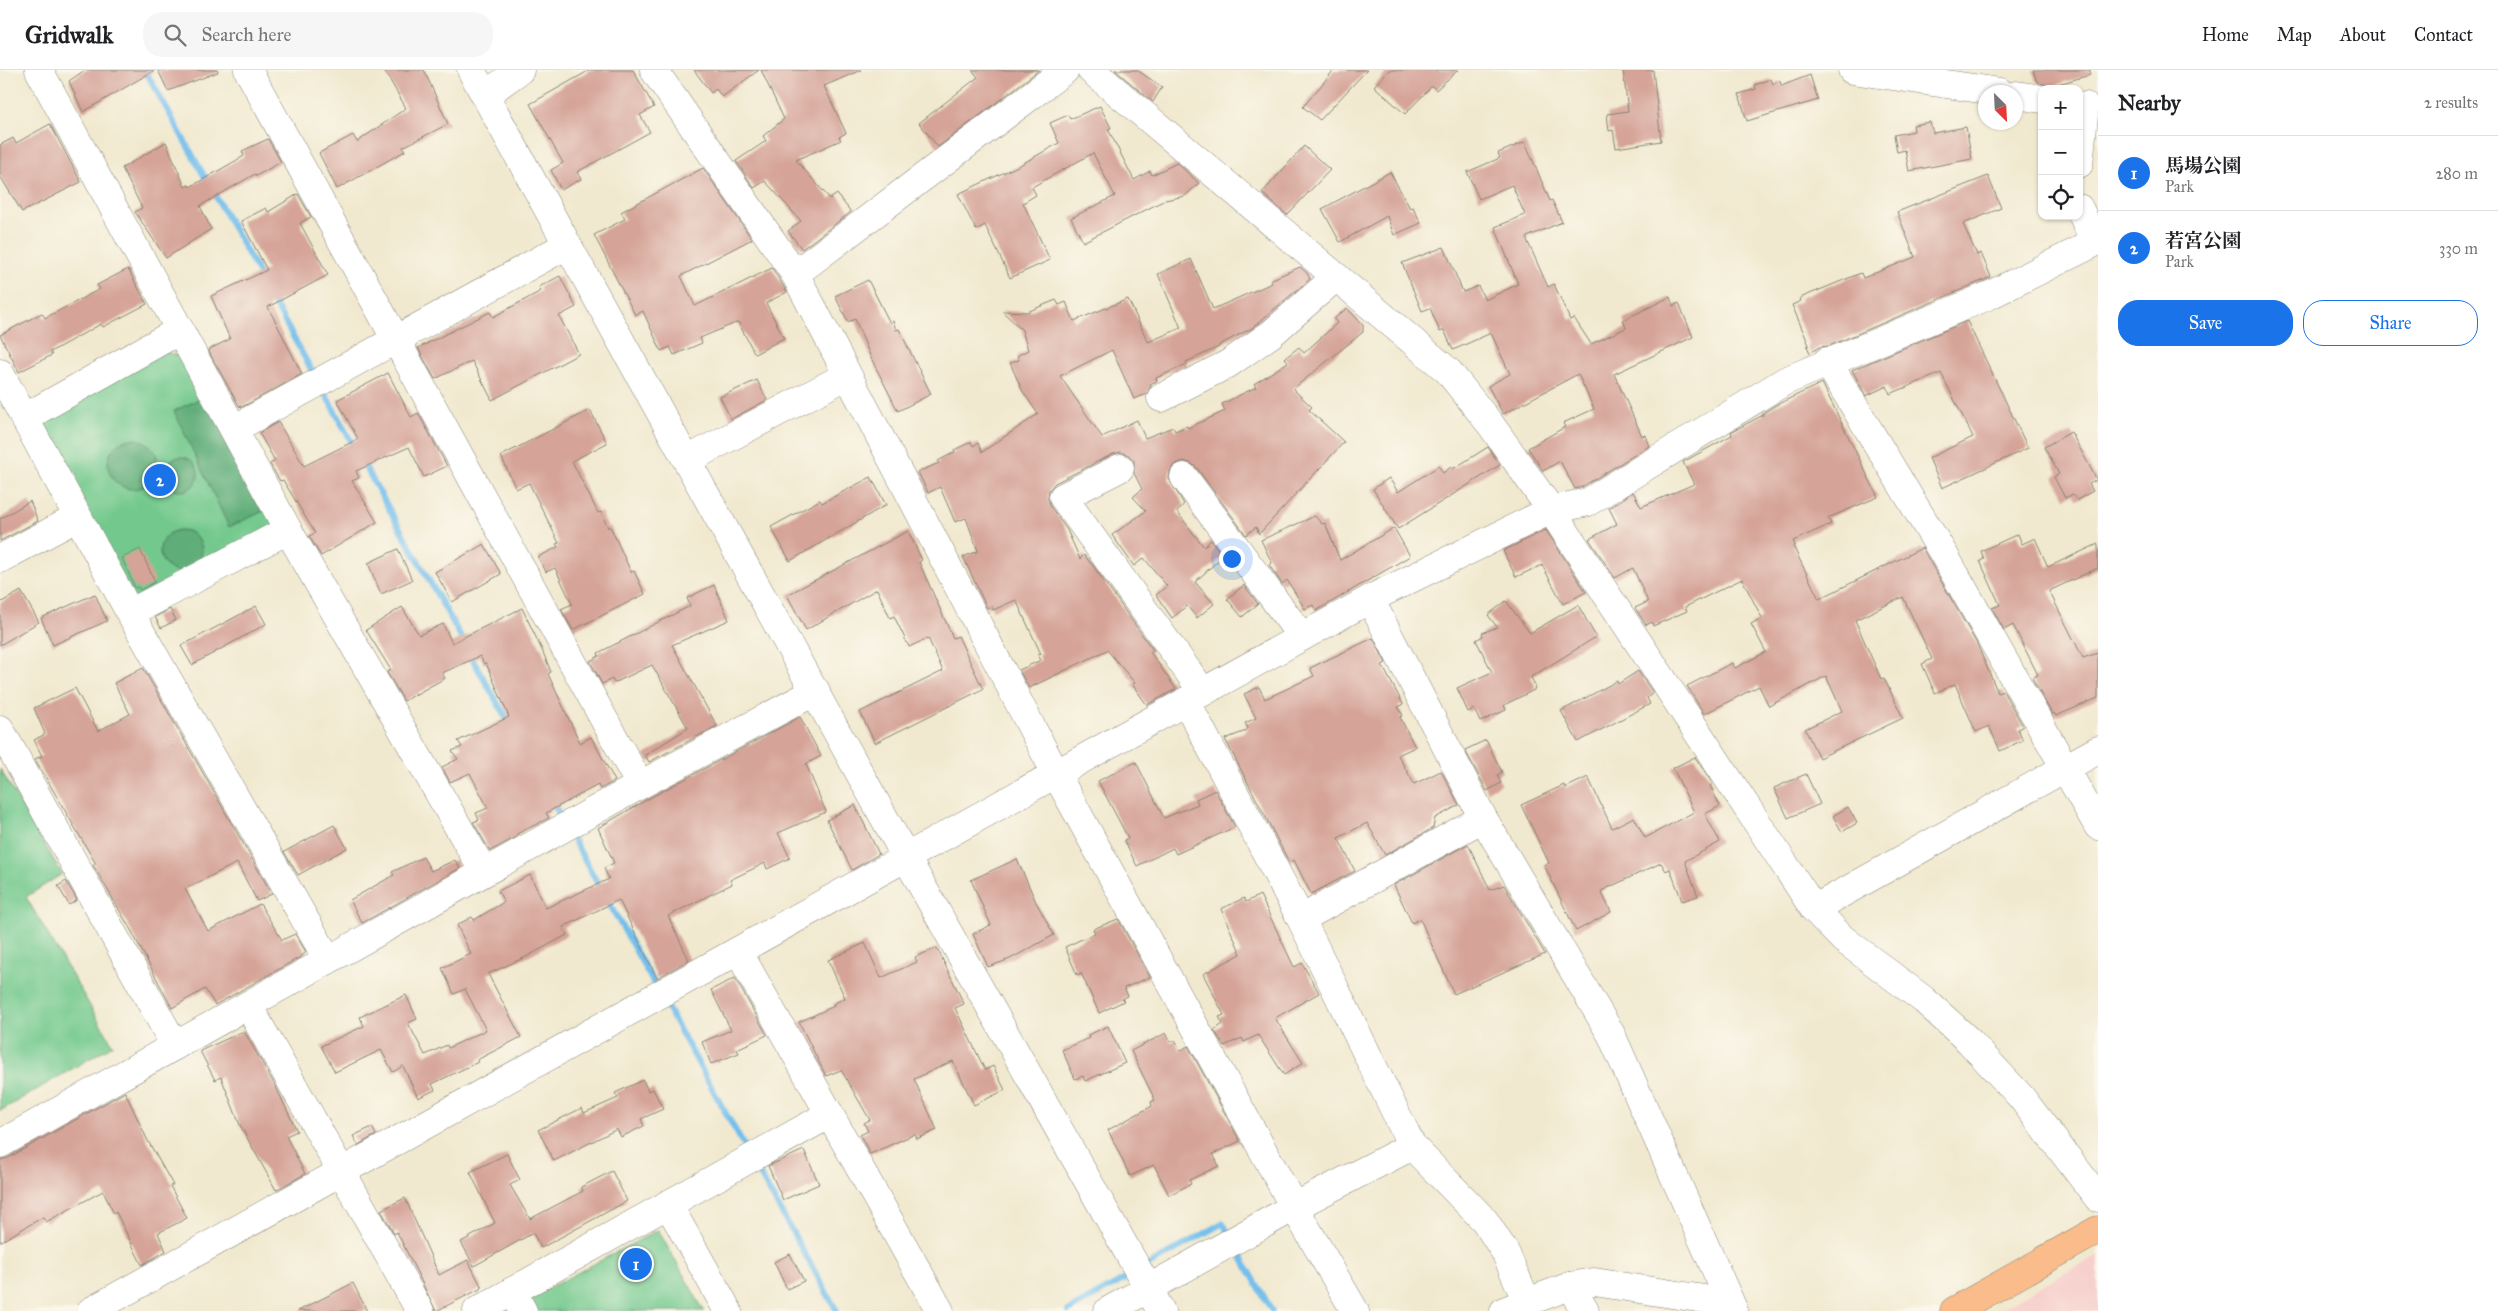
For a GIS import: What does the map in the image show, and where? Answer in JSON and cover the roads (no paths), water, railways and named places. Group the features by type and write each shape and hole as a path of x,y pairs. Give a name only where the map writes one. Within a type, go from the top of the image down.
{"main road":[{"path":"1954,1311 2098,1230"}],"street":[{"path":"39,70 288,530 484,872"},
{"path":"248,70 394,340 640,785"},
{"path":"471,70 816,691 907,859 1154,1300"},
{"path":"485,95 520,70"},
{"path":"654,70 794,274 1056,774 1294,1207 1355,1311"},
{"path":"794,274 1065,70"},
{"path":"1091,70 1448,371 1491,425 1551,510 1814,909 1843,939 1924,1000 1969,1041 2021,1097 2098,1198"},
{"path":"1852,70 1978,89"},
{"path":"2023,96 2038,98"},
{"path":"2083,139 2088,107"},
{"path":"90,1311 738,950 907,859 1370,599 1551,510 1588,502 1785,381 1828,361 1990,295 2098,241 2083,215"},
{"path":"234,429 567,245"},
{"path":"1161,398 1228,364 1271,334 1336,277"},
{"path":"24,418 180,330"},
{"path":"1828,361 1943,554 2098,826"},
{"path":"0,373 130,613 328,960"},
{"path":"687,460 846,376"},
{"path":"1120,468 1063,497 1195,697 1412,1146 1486,1221 1505,1252 1516,1306 1570,1286 1594,1282 1732,1307"},
{"path":"1184,477 1302,637"},
{"path":"0,559 78,517"},
{"path":"130,613 288,530"},
{"path":"1370,599 1483,818 1611,1034 1732,1307"},
{"path":"0,1144 640,785 816,691"},
{"path":"0,729 175,1046"},
{"path":"1814,909 2098,750"},
{"path":"1301,919 1483,818"},
{"path":"738,950 940,1311"},
{"path":"248,1004 420,1311"},
{"path":"477,1311 518,1301 668,1204 830,1114"},
{"path":"1108,1311 1154,1300 1294,1207 1412,1146"},
{"path":"668,1204 728,1311"},
{"path":"1570,1286 1585,1311"}],"waterway":[{"path":"145,70 263,281"},
{"path":"271,297 316,378"},
{"path":"322,388 356,450"},
{"path":"362,461 465,644"},
{"path":"469,653 510,725"},
{"path":"552,801 563,821"},
{"path":"569,832 657,989"},
{"path":"663,1000 748,1153"},
{"path":"754,1164 837,1311"},
{"path":"1145,1267 1223,1223 1230,1236"},
{"path":"1236,1247 1272,1311"},
{"path":"1068,1311 1134,1274"}],"place":[{"name":"若宮公園","path":"160,480"},
{"name":"馬場公園","path":"636,1264"}]}
